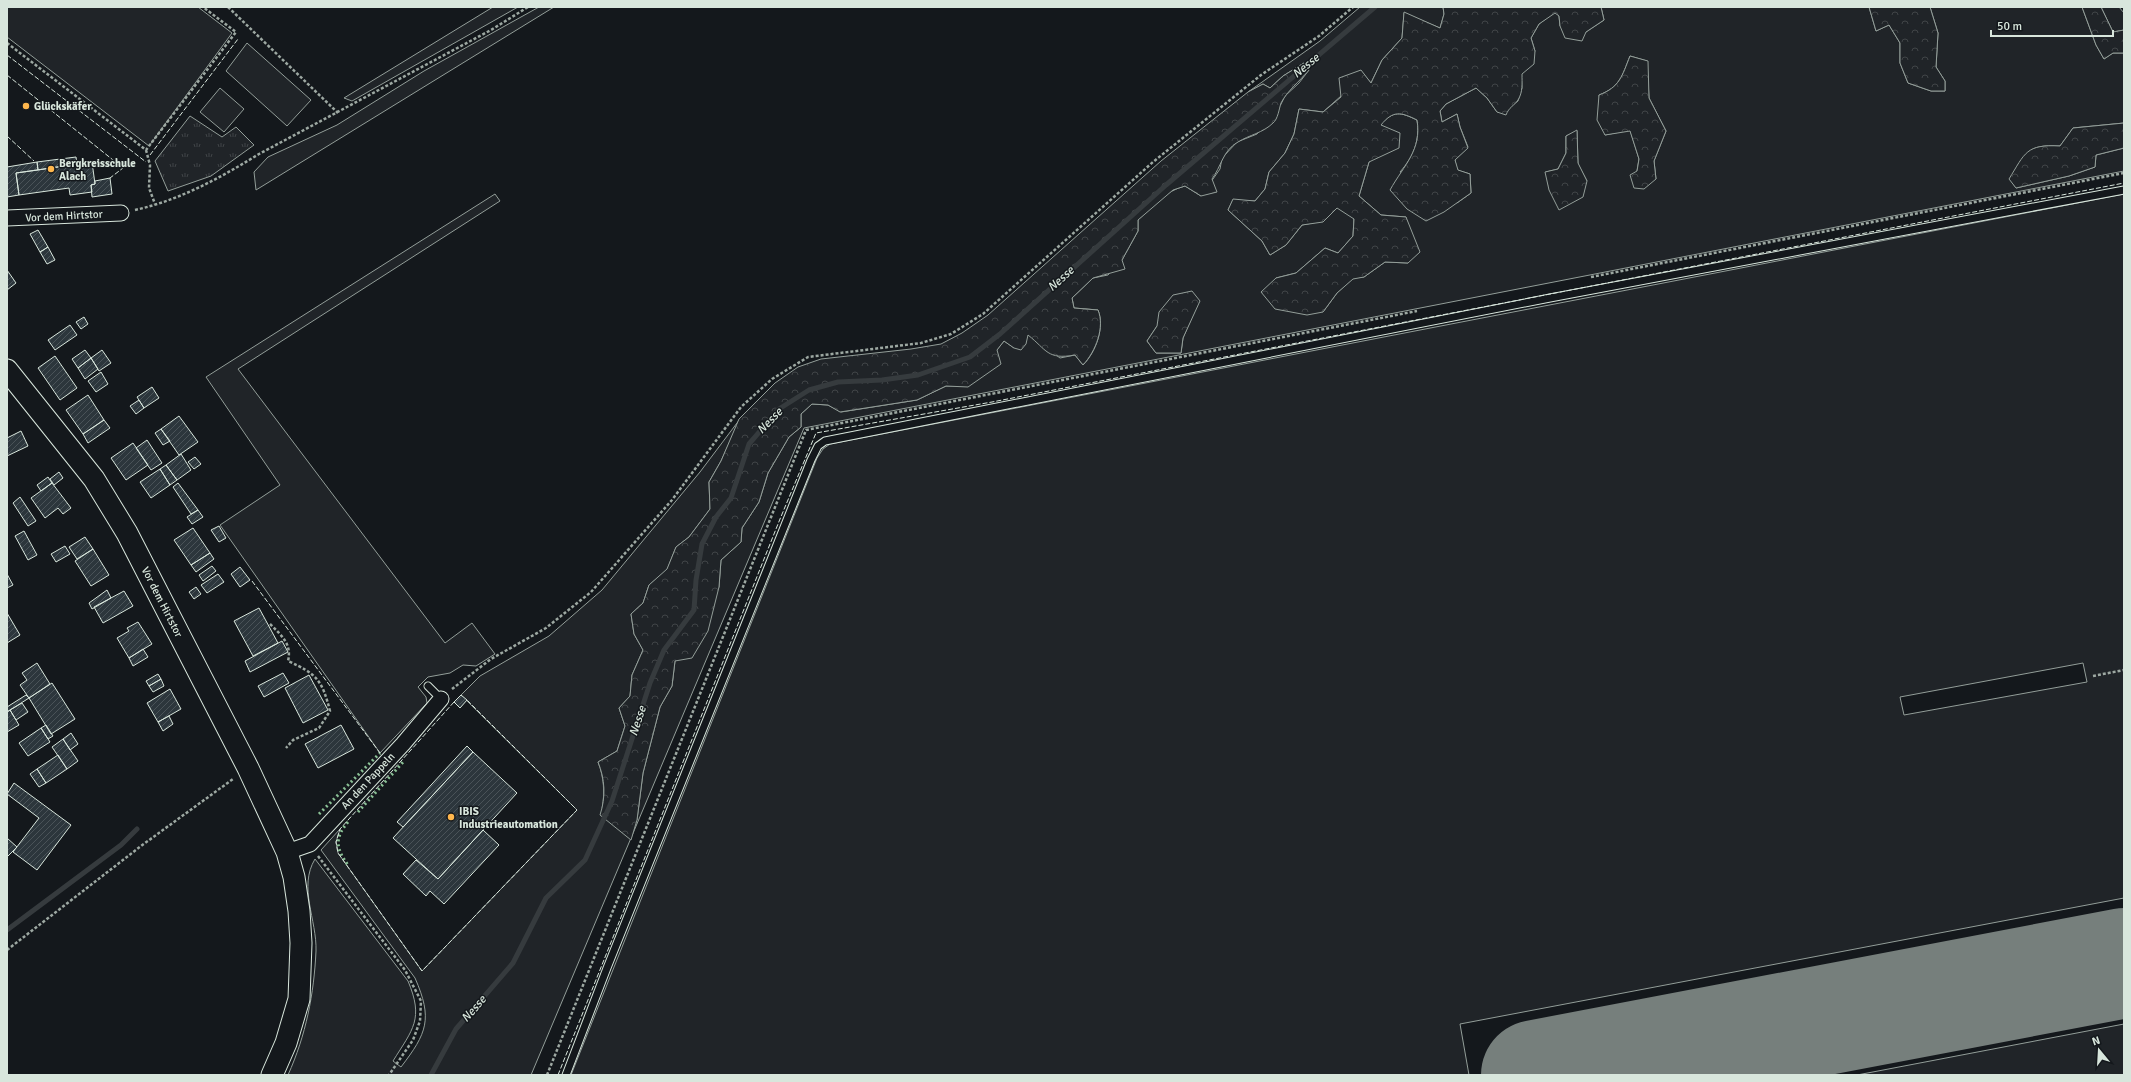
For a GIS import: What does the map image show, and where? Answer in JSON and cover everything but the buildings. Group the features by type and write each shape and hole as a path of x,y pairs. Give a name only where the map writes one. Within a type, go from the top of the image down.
{"street":[{"name":"Vor dem Hirtstor","path":"7,218 121,213"},
{"name":"Vor dem Hirtstor","path":"7,370 94,479 127,533 248,768 286,852 294,877 299,911 301,943 298,999 286,1044 272,1075"},
{"name":"An den Pappeln","path":"286,852 310,844 402,744 441,699"}],"lane":[{"path":"566,1075 607,968 808,468 818,446 824,441 1573,294 2124,190"},
{"path":"428,686 441,699"}],"path":[{"path":"146,150 236,32 203,7"},
{"path":"228,7 338,113"},
{"path":"121,213 155,204 186,193 223,176 259,154 491,30 528,7"},
{"path":"441,699 463,679 491,659 546,628 591,592 672,500 740,407 772,379 808,357 921,343 951,334 965,327 983,314 1153,162 1261,76 1319,36 1353,7"},
{"path":"7,43 146,150 150,165 149,188 155,204"},
{"path":"1590,277 2124,173"},
{"path":"547,1075 806,430 1418,311"},
{"path":"270,624 286,640 290,652 288,661 306,669 316,676 325,692 330,711 318,728 293,740 286,748"},
{"path":"2093,676 2124,670"},
{"path":"7,950 141,846 248,768"},
{"path":"310,844 405,970 421,1001 420,1021 414,1040 389,1075"}],"green space":[{"path":"7,7 198,7 232,33 149,146 7,37"},
{"path":"493,7 518,7 352,101 344,98"},
{"path":"539,7 554,7 256,190 254,172 268,157 337,125 424,71"},
{"path":"1360,7 1443,7 1444,14 1440,28 1404,13 1402,38 1382,60 1371,83 1360,70 1341,96 1323,112 1299,109 1294,134 1285,153 1269,172 1265,189 1255,201 1233,200 1228,210 1262,241 1270,255 1286,245 1302,225 1323,221 1337,207 1354,218 1353,236 1338,253 1325,248 1296,273 1276,278 1323,312 1337,293 1353,278 1364,277 1385,262 1408,263 1406,217 1381,215 1359,196 1369,162 1393,131 1380,125 1389,117 1397,114 1406,115 1417,120 1418,134 1415,148 1409,160 1400,172 1457,203 1471,193 1470,174 1457,170 1455,160 1468,147 1460,127 1457,114 1442,122 1440,111 1446,104 1476,88 1487,98 1497,112 1509,108 1518,101 1522,88 1521,74 1535,51 1531,38 1539,24 1555,12 1559,16 1560,26 1586,32 1604,20 1601,7 1869,7 1876,31 1889,25 1900,43 1900,63 1908,83 1931,91 1945,91 1945,81 1936,67 1938,33 1930,7 2082,7 2096,45 2104,59 2113,53 2124,53 2124,123 2073,128 2060,146 2040,147 2028,152 2010,179 2016,188 2069,176 2095,167 2096,155 2124,148 2124,171 804,428 531,1075 288,1075 300,1045 308,1014 315,967 316,939 308,892 308,881 310,870 315,859 408,981 413,994 416,1015 411,1032 393,1061 401,1067 417,1045 422,1035 425,1015 424,1004 415,978 321,850 340,829 336,842 338,853 422,971 577,810 461,695 480,676 549,636 602,590 700,472 740,419 721,461 709,482 710,509 689,537 676,547 667,570 649,585 643,603 631,614 634,634 643,650 632,675 630,696 619,708 625,726 617,751 598,762 602,773 602,809 637,820 643,773 660,707 672,686 675,661 719,587 721,560 741,542 742,528 759,502 768,473 789,437 801,427 801,414 812,404 828,405 841,412 917,400 946,386 968,386 1004,341 1014,348 1028,334 1060,358 1075,355 1083,365 1088,360 1098,339 1100,331 1100,317 1098,310 1074,308 1072,298 1093,278 1108,275 1122,260 1138,231 1138,220 1165,195 1185,186 1201,196 1220,169 1222,158 1237,142 1257,134 1280,106 1285,96 1299,83 1309,70 1304,63 1283,76 1270,88 1263,84 1248,92 1320,41","holes":["1630,56 1647,61 1649,98 1666,131 1654,161 1656,179 1637,171 1639,159 1630,130 1605,135 1599,95 1606,92 1616,84 1622,75","1577,131 1578,164 1587,181 1546,172 1558,169 1566,153 1566,136","1199,301 1183,338 1181,353 1156,353 1147,341 1157,326"]},
{"path":"1443,7 1601,7 1604,20 1586,32 1582,41 1565,38 1560,26 1559,16 1555,13 1539,24 1531,38 1535,51 1534,64 1522,74 1520,97 1506,115 1497,112 1487,98 1476,88 1446,104 1440,111 1442,122 1457,114 1468,148 1455,160 1458,170 1470,174 1471,193 1444,212 1426,221 1407,209 1390,190 1411,157 1417,140 1417,120 1406,115 1398,114 1385,120 1381,125 1400,133 1399,148 1369,162 1359,196 1381,215 1406,217 1420,252 1408,263 1385,262 1364,277 1353,279 1337,293 1323,312 1307,315 1275,309 1261,292 1276,278 1296,273 1325,248 1338,253 1353,236 1354,219 1337,208 1323,222 1302,225 1286,245 1270,255 1262,241 1228,210 1233,199 1255,201 1265,189 1269,172 1285,153 1294,134 1299,109 1323,112 1341,97 1339,78 1361,70 1371,83 1382,60 1402,38 1404,12 1440,28 1444,14"},
{"path":"1869,7 1930,7 1938,33 1936,67 1945,81 1945,91 1931,91 1908,83 1900,63 1900,43 1889,25 1876,31"},
{"path":"2082,7 2101,7 2113,32 2124,30 2124,53 2113,53 2104,59 2096,45"},
{"path":"2101,7 2119,7 2124,13 2124,30 2113,32"},
{"path":"247,43 311,100 287,126 226,71"},
{"path":"1630,56 1648,61 1649,98 1666,131 1654,161 1656,179 1644,189 1634,188 1630,175 1637,171 1639,159 1630,131 1605,135 1597,120 1599,95 1606,92 1616,84 1622,75"},
{"path":"1304,63 1309,70 1290,90 1281,103 1275,121 1265,129 1238,142 1229,149 1212,179 1217,192 1201,196 1185,186 1173,190 1138,220 1138,231 1122,260 1125,269 1093,278 1072,298 1074,308 1098,310 1100,317 1100,331 1098,339 1092,353 1083,365 1075,355 1053,355 1028,335 1026,344 1021,350 1014,348 1004,341 997,350 1001,364 968,387 946,386 917,400 840,412 828,405 812,404 801,414 801,427 789,437 768,473 759,502 742,528 741,542 721,560 719,587 708,631 692,658 675,661 672,686 660,707 643,773 637,820 631,840 600,815 604,788 598,762 617,751 625,726 619,708 630,696 632,675 643,650 634,634 631,614 643,603 649,585 667,569 676,547 689,537 710,509 709,482 721,461 739,419 775,383 798,367 821,359 911,349 941,344 962,333 988,315 1161,161 1248,92 1263,84 1270,88 1283,76"},
{"path":"220,88 244,109 224,132 200,112"},
{"path":"190,116 222,137 236,127 254,145 211,176 168,191 155,161"},
{"path":"2124,123 2124,148 2096,155 2095,167 2069,176 2016,188 2009,179 2023,157 2028,152 2040,147 2060,146 2073,128"},
{"path":"1577,130 1578,163 1587,181 1583,197 1559,210 1549,190 1545,172 1558,169 1566,153 1566,136"},
{"path":"495,194 500,201 238,369 445,643 472,623 495,654 476,666 463,665 450,673 428,677 418,687 426,697 427,703 380,753 220,525 280,485 206,377"},
{"path":"2124,194 2124,898 1460,1024 1469,1075 571,1075 817,458 823,449 830,444","holes":["2083,663 2087,682 1904,715 1900,697"]},
{"path":"1192,291 1200,301 1183,338 1181,353 1156,353 1147,341 1157,326 1159,312 1173,295"},
{"path":"2124,1024 2124,1075 1857,1075"}],"waterway":[{"name":"Nesse","path":"431,1075 456,1029 513,963 546,898 585,860 612,801 650,683 664,650 694,610 696,580 702,544 716,517 731,498 749,444 779,409 809,390 838,382 882,380 918,375 970,357 1000,334 1166,185 1375,7"},
{"path":"7,930 121,845 137,829"}],"taxiway":[{"path":"1643,1075 1665,1058 1706,1042"}],"runway":[{"path":"1536,1075 2124,963"}],"hedge":[{"path":"319,814 380,753"},
{"path":"358,812 404,761"},
{"path":"348,822 340,833 338,844 341,854 348,865"}],"fence":[{"path":"150,155 238,39"},
{"path":"7,55 146,162"},
{"path":"7,75 123,168 110,178"},
{"path":"7,136 34,161"},
{"path":"558,1075 780,519 816,433 992,402 2124,183"},
{"path":"252,581 380,753"},
{"path":"454,702 340,829 336,842 338,853 422,971 577,810 467,700"}],"place":[{"name":"Glückskäfer","path":"26,106"},
{"name":"Bergkreisschule Alach","path":"51,169"},
{"name":"IBIS Industrieautomation","path":"451,817"}]}
